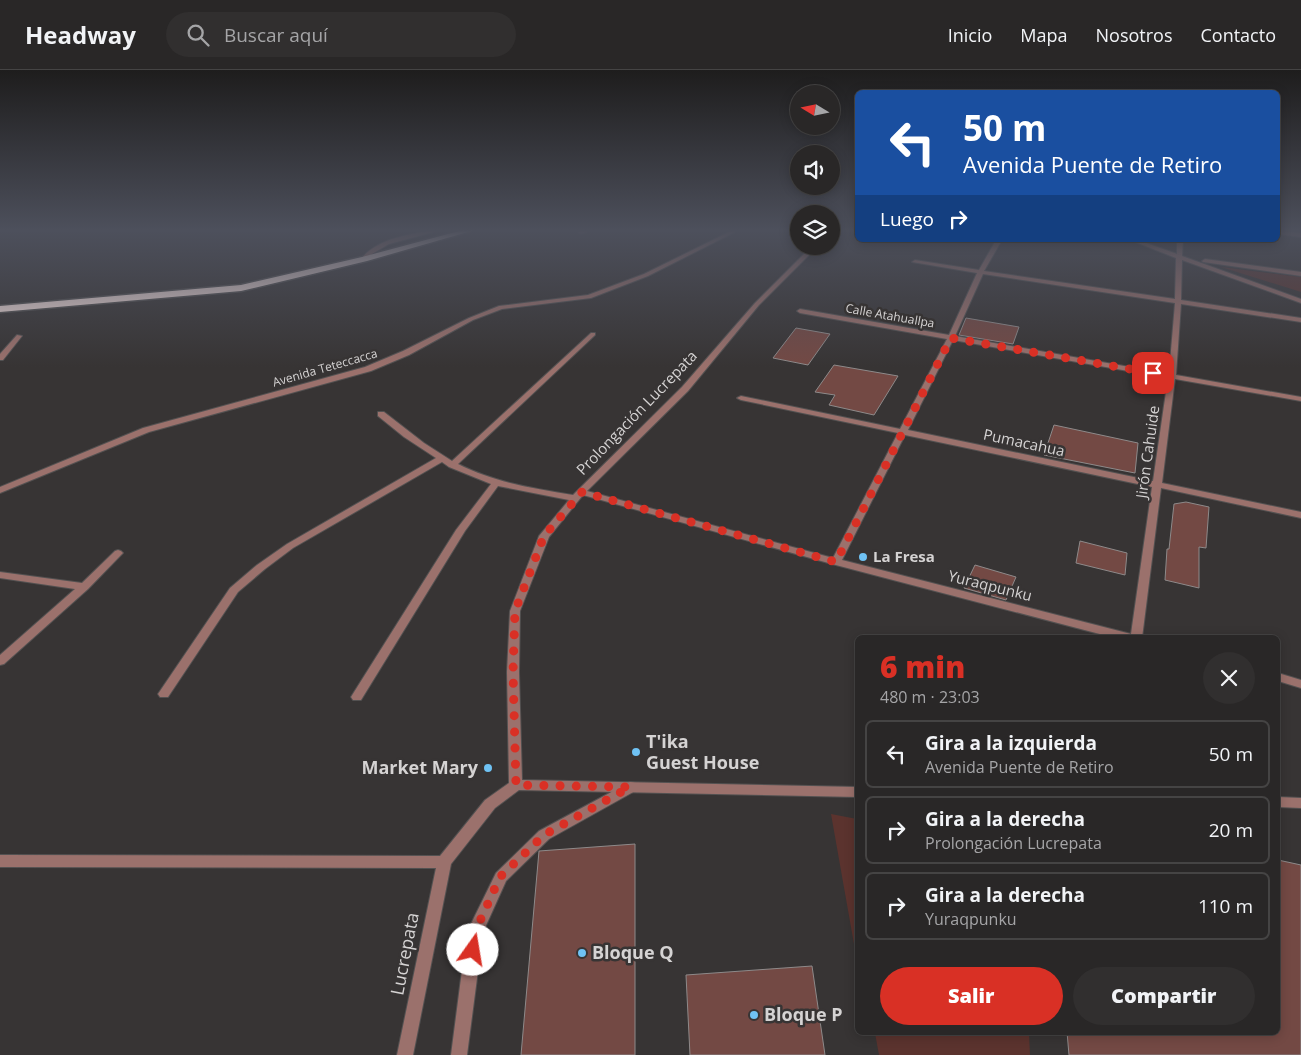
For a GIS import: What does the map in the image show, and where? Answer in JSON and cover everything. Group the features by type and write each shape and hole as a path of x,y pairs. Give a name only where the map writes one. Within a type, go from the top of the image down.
{"highway":[{"path":"0,309 17,310 241,288 292,276"}],"street":[{"name":"Avenida Teteccacca","path":"0,490 146,430 368,369 406,353 471,319 501,307 589,297 646,276"},
{"name":"Prolongación Lucrepata","path":"516,785 513,672 515,611 544,536 578,495 685,389 756,304 785,276"},
{"path":"836,562 901,431 951,338 979,276"},
{"path":"1002,276 1178,300 1301,320"},
{"name":"Jirón Cahuide","path":"1136,635 1172,377 1180,276"},
{"path":"1233,276 1301,301"},
{"name":"Calle Atahuallpa","path":"800,312 1301,399"},
{"path":"452,465 593,334"},
{"path":"0,358 19,336"},
{"name":"Pumacahua","path":"741,398 1301,515"},
{"name":"Yuraqpunku","path":"381,414 413,441 452,465 496,483 578,495 1119,635"},
{"path":"164,694 234,590 290,546 441,458"},
{"path":"357,697 461,530 496,483"},
{"path":"0,661 84,587 118,553"},
{"path":"0,575 84,587"},
{"path":"1280,678 1301,684"},
{"path":"0,861 444,862 490,804 516,785 855,792"},
{"path":"459,1055 475,932 500,877 544,835 630,787"},
{"path":"1280,802 1301,803"},
{"name":"Lucrepata","path":"405,1055 444,862"}],"shaded area":[{"path":"1250,276 1301,277 1301,292"},
{"path":"831,814 855,819 855,950"},
{"path":"875,1035 1029,1035 1030,1055 879,1055"}],"building":[{"path":"966,318 1019,327 1013,344 959,335"},
{"path":"796,328 830,334 808,365 773,358"},
{"path":"834,365 898,376 874,415 829,405 835,395 815,392"},
{"path":"1054,425 1138,443 1135,473 1044,455"},
{"path":"1186,502 1209,507 1206,548 1199,547 1199,588 1165,580 1167,549 1169,549 1174,504"},
{"path":"1080,541 1127,553 1125,575 1076,563"},
{"path":"975,565 1016,577 1006,600 964,588"},
{"name":"Bloque Q","path":"635,844 635,1055 521,1055 539,851"},
{"path":"1280,860 1301,865 1301,1055 1069,1055 1067,1035 1280,1035"},
{"name":"Bloque P","path":"812,966 825,1055 690,1055 686,975"}],"place":[{"name":"La Fresa","path":"863,557"},
{"name":"T'ika Guest House","path":"636,752"},
{"name":"Market Mary","path":"488,768"},
{"name":"Bloque Q","path":"582,953"},
{"name":"Bloque P","path":"754,1015"}],"route":[{"path":"473,950 475,932 500,877 544,835 630,787 516,785 513,672 515,611 544,536 582,492 836,562 901,431 951,338 1153,373"}]}
